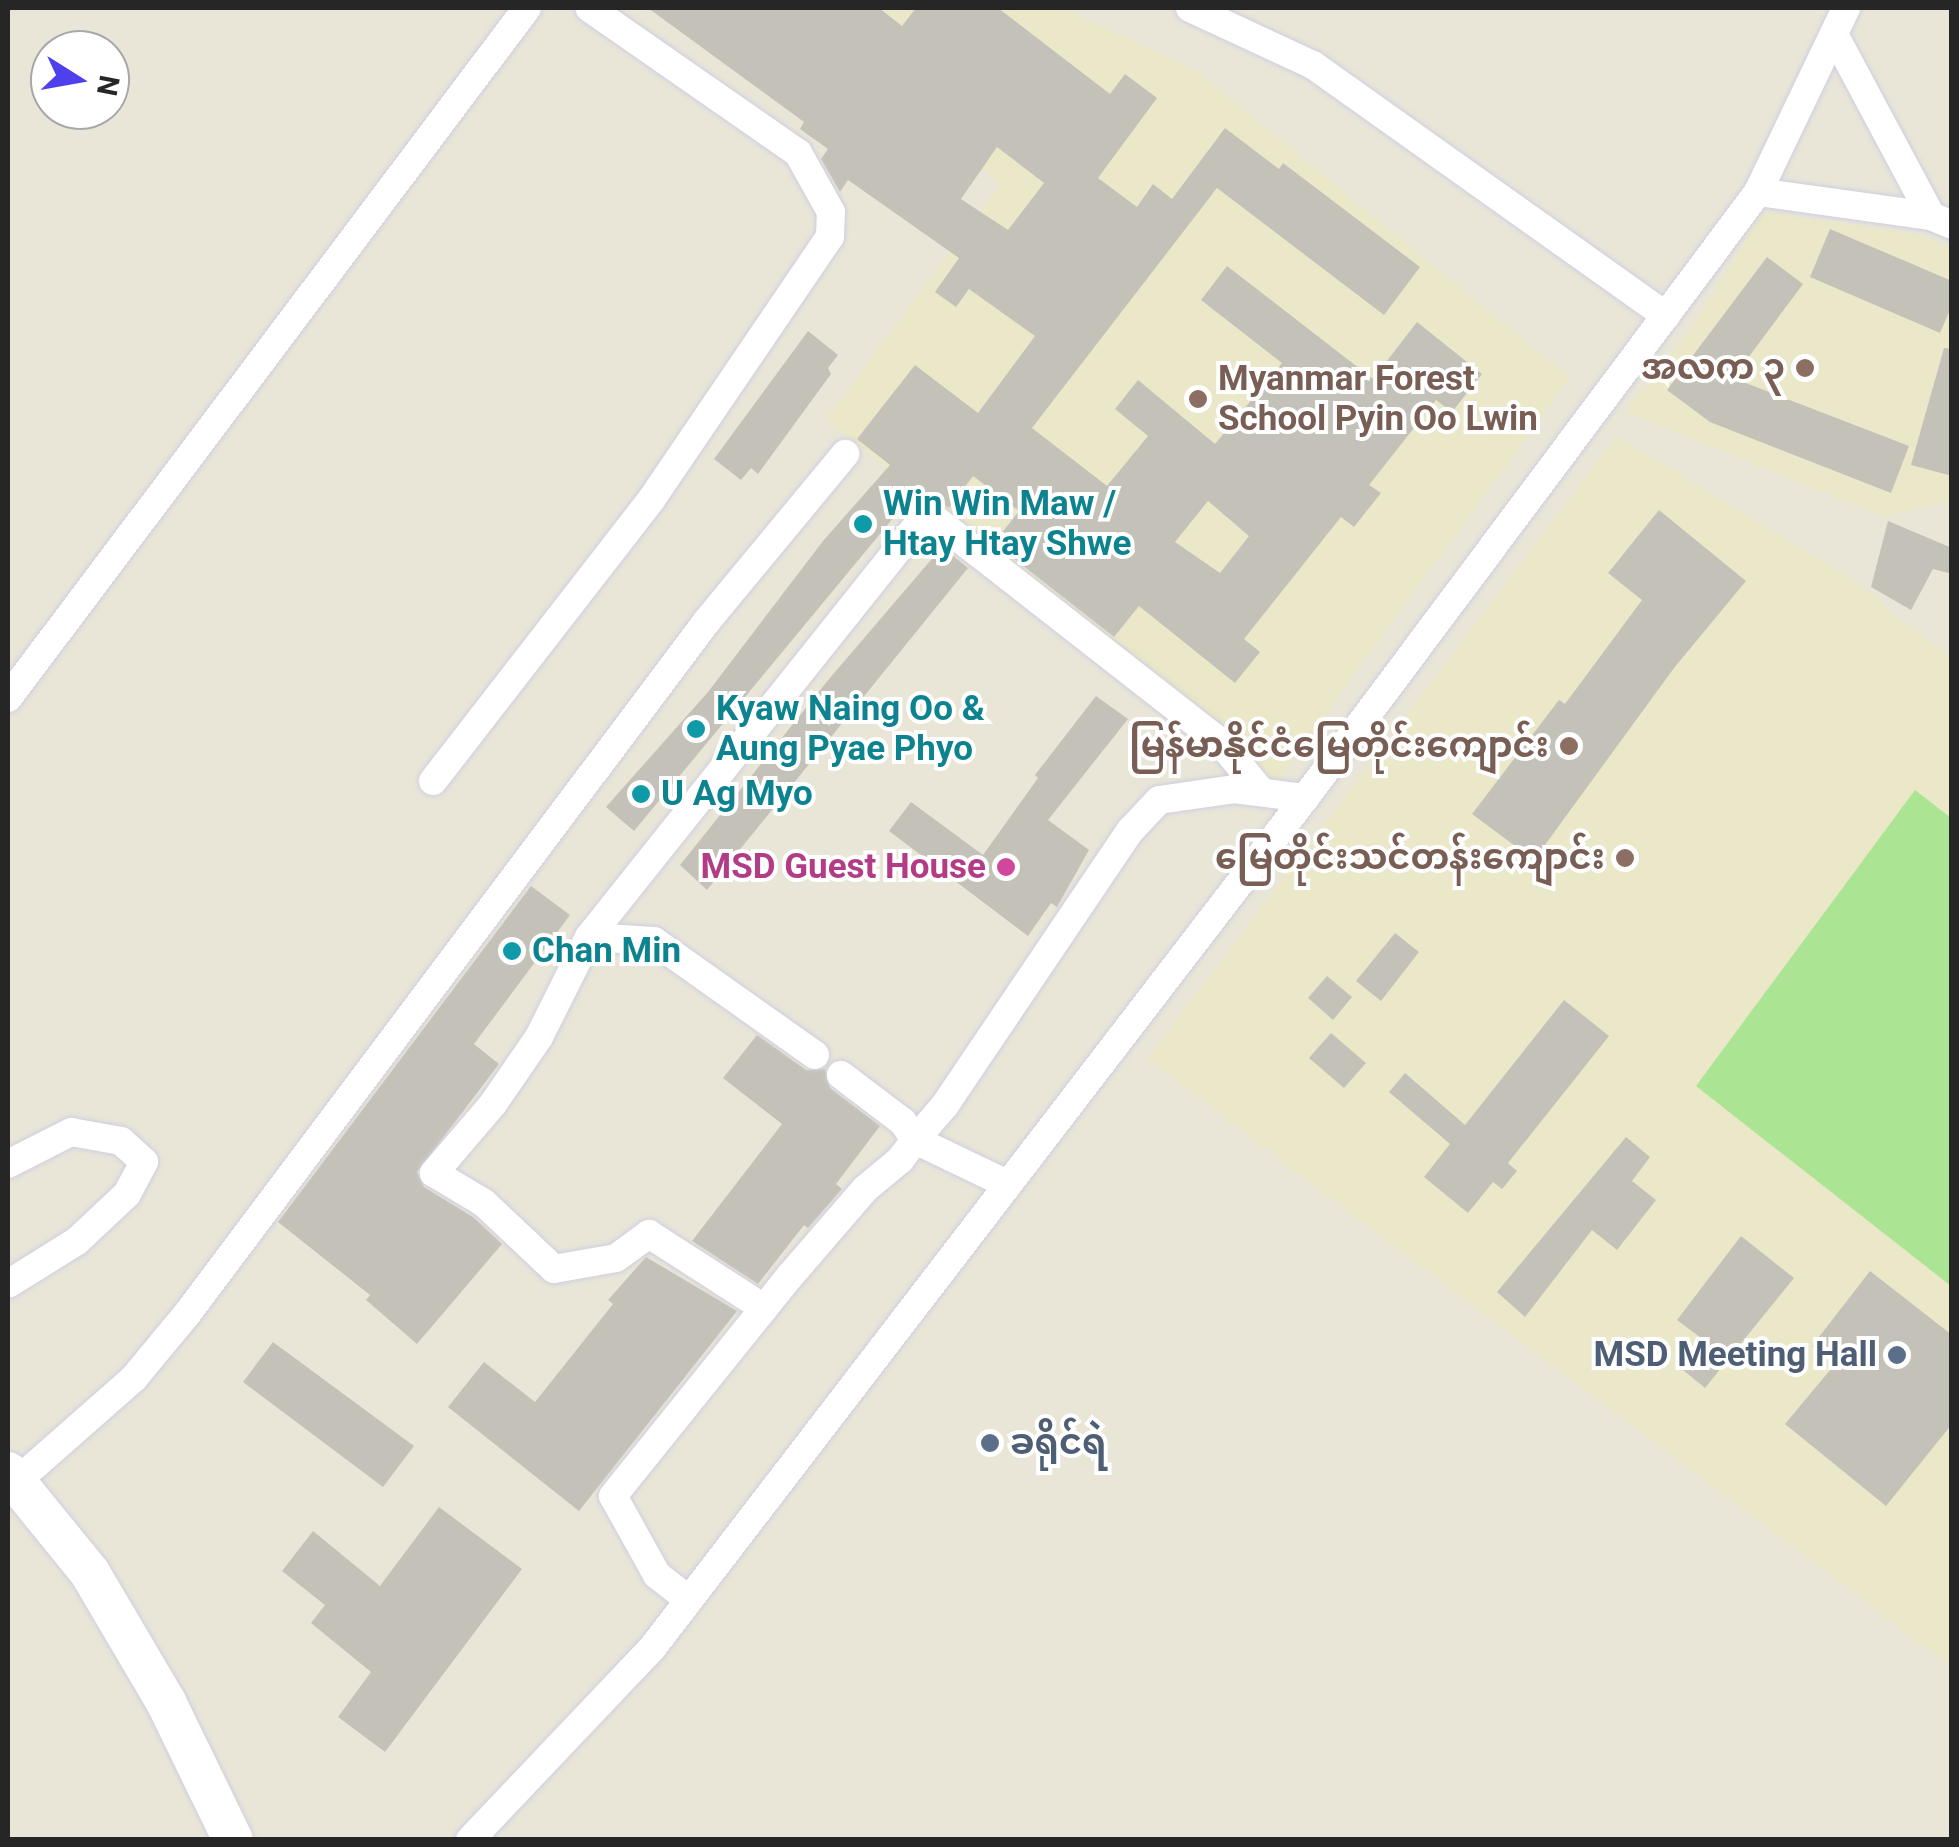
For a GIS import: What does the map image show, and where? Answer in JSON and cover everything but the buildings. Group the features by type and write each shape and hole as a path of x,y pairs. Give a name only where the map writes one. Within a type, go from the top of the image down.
{"street":[{"path":"8,698 526,8"},
{"path":"434,781 651,500 830,237 831,212 798,153 589,8"},
{"path":"1190,8 1313,65 1666,316"},
{"path":"470,1840 653,1647 1305,798 1758,192 1846,8"},
{"path":"1835,36 1941,220"},
{"path":"1758,192 1941,220"},
{"path":"234,1840 166,1702 90,1573 12,1477 134,1378 187,1314 707,621 845,454"},
{"path":"764,1308 649,1234 616,1258 554,1269 484,1203 434,1173 493,1104 539,1037 589,937 927,513 1220,743 1259,789"},
{"path":"689,1600 658,1574 613,1496 864,1189 900,1160 944,1105 1130,831 1159,800 1259,789 1305,798"},
{"path":"589,937 654,941 815,1055"},
{"path":"841,1076 903,1122 916,1140 1007,1184"},
{"path":"8,1164 71,1132 121,1142 144,1162 127,1194 77,1242 8,1284"}],"shaded area":[{"name":"Myanmar Forest School Pyin Oo Lwin","path":"769,8 1063,8 1197,71 1570,378 1276,782 826,419 1001,184"},
{"name":"အလက ၃","path":"1764,212 1920,235 1951,249 1951,501 1884,517 1625,412 1693,325"},
{"name":"မြေတိုင်းသင်တန်းကျောင်း","path":"1617,436 1865,587 1899,620 1951,656 1951,1667 1147,1059"}],"green space":[{"path":"1915,790 1951,818 1951,1286 1696,1086"}],"place":[{"name":"အလက ၃","path":"1805,368"},
{"name":"Myanmar Forest School Pyin Oo Lwin","path":"1198,399"},
{"name":"Win Win Maw / Htay Htay Shwe","path":"863,524"},
{"name":"Kyaw Naing Oo & Aung Pyae Phyo","path":"696,729"},
{"name":"မြန်မာနိုင်ငံမြေတိုင်းကျောင်း","path":"1569,746"},
{"name":"U Ag Myo","path":"641,794"},
{"name":"မြေတိုင်းသင်တန်းကျောင်း","path":"1625,858"},
{"name":"MSD Guest House","path":"1006,867"},
{"name":"Chan Min","path":"512,951"},
{"name":"MSD Meeting Hall","path":"1897,1355"},
{"name":"ခရိုင်ရဲ","path":"990,1443"}]}
